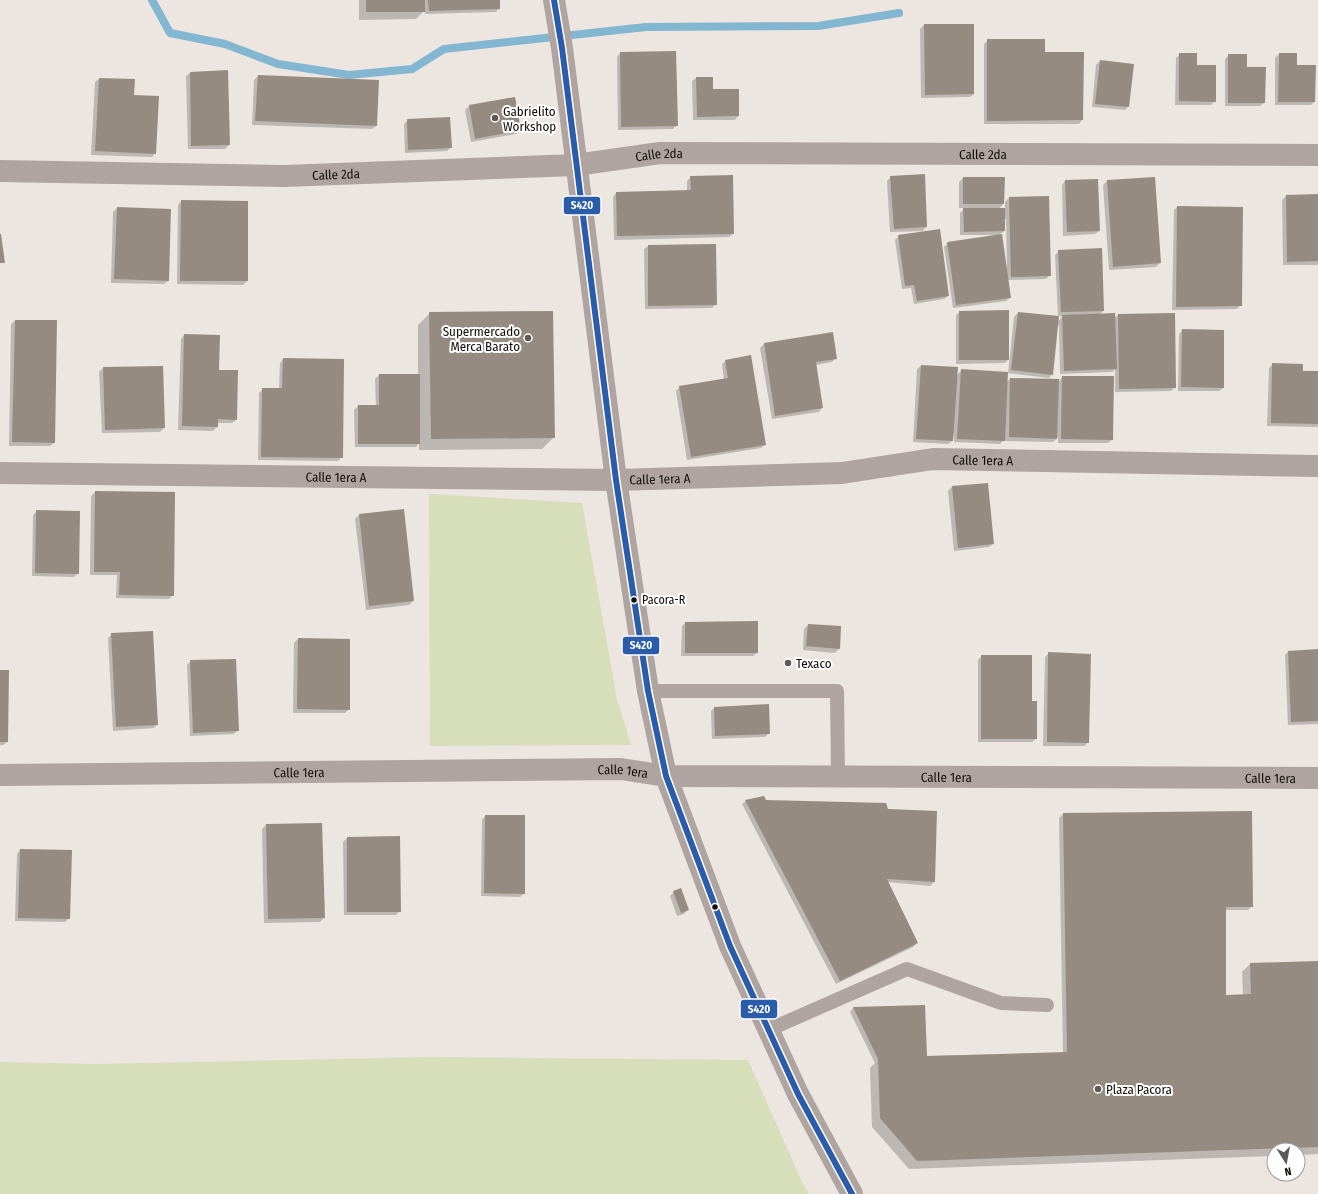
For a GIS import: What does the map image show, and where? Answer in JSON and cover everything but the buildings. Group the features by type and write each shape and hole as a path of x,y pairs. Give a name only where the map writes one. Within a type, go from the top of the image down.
{"street":[{"path":"554,1 562,48 616,480 648,691 666,776 730,946 798,1094 852,1194"},
{"name":"Calle 2da","path":"0,171 284,176 576,165 660,153 1318,155"},
{"name":"Calle 1era A","path":"0,473 616,480 842,473 933,459 1318,466"},
{"name":"Calle 1era","path":"0,775 620,769 666,776 1318,778"}],"lane":[{"path":"648,691 837,691 838,777"},
{"path":"768,1030 907,969 1001,1003 1047,1005"}],"green space":[{"path":"429,494 582,503 617,699 631,745 430,746"},
{"path":"428,1057 748,1060 803,1184 809,1194 0,1194 0,1062 97,1064"}],"waterway":[{"path":"152,0 170,33 225,44 278,64 349,75 412,69 444,49 646,27 818,26 899,13"}],"transit line":[{"name":"S420","path":"554,0 562,48 616,480 648,691 666,776 730,946 798,1094 852,1194"}],"place":[{"name":"Gabrielito Workshop","path":"495,118"},
{"name":"Supermercado Merca Barato","path":"528,338"},
{"name":"Pacora-R","path":"634,600"},
{"name":"Texaco","path":"788,663"},
{"name":"Plaza Pacora","path":"1098,1089"}]}
